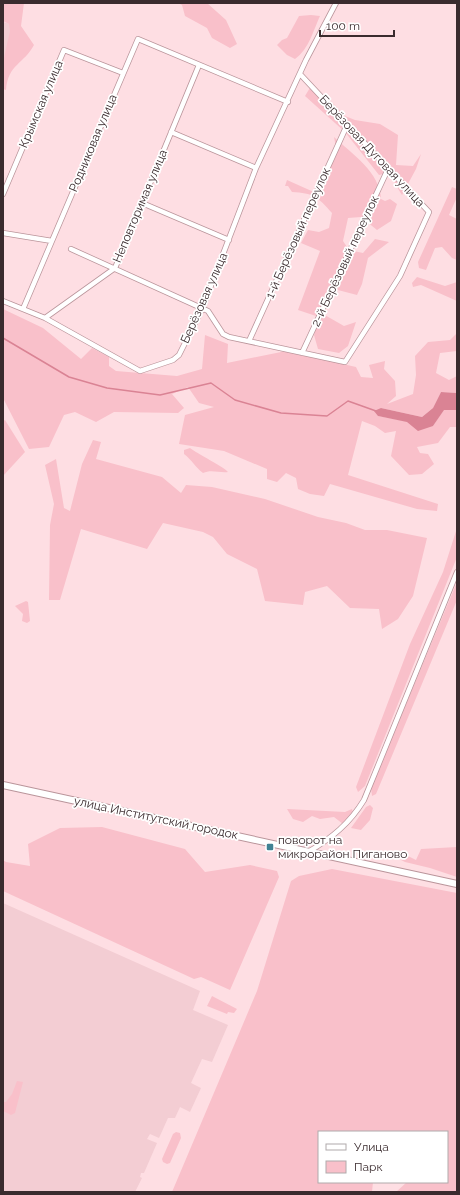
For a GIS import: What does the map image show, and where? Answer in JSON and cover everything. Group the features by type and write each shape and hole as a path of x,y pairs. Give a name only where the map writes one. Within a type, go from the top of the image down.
{"street":[{"name":"Берёзовая улица","path":"3,301 45,318 140,371 173,360 179,355 202,309 256,168 300,74 336,3"},
{"name":"Родниковая улица","path":"23,309 138,39 198,65"},
{"name":"Крымская улица","path":"3,194 64,50 123,73"},
{"path":"198,65 288,102"},
{"name":"Неповторимая улица","path":"45,318 115,268 198,65"},
{"name":"Берёзовая Дуговая улица","path":"71,249 202,309 212,315 223,334 229,337 345,362 400,276 429,212 300,74"},
{"name":"1-й Берёзовый переулок","path":"249,341 347,125"},
{"path":"171,132 256,168"},
{"name":"2-й Берёзовый переулок","path":"302,353 388,169"},
{"path":"142,203 229,240"},
{"path":"3,232 52,241"},
{"path":"308,852 327,841 347,824 364,800 457,572"},
{"name":"улица Институтский городок","path":"3,785 457,884"}],"shaded area":[{"path":"3,22 14,25 3,62"},
{"path":"441,392 457,393 457,410 444,410 433,426 418,431 407,422 378,416 374,411 381,408 422,417 433,408"},
{"path":"3,903 200,991 193,1010 228,1025 212,1062 202,1059 191,1083 201,1088 190,1112 180,1107 175,1118 168,1118 159,1138 150,1134 147,1139 157,1143 144,1173 141,1173 140,1177 142,1178 135,1192 3,1192"}],"green space":[{"path":"3,3 24,3 21,26 34,45 26,56 13,69 7,81 6,90 3,89 3,62 10,31 9,24 3,21"},
{"path":"178,3 207,3 226,20 237,44 230,48 212,38 207,28 185,16 182,5"},
{"path":"299,16 320,16 307,45 295,59 287,55 277,45 282,40 287,38"},
{"path":"311,86 330,100 345,116 355,120 380,124 398,135 396,165 413,166 421,154 416,169 402,195 395,184 393,172 379,175 345,132 305,96"},
{"path":"334,137 364,164 376,180 381,199 385,201 390,199 397,204 391,221 377,230 361,217 348,218 343,241 349,250 363,253 375,239 389,242 368,258 362,284 357,295 334,289 323,314 344,326 356,322 348,346 339,353 318,349 314,335 319,317 298,310 320,251 301,243 308,230 319,232 329,228 332,213 315,197 305,193 292,192 288,186 285,186 287,180 316,193 336,148"},
{"path":"452,187 457,189 457,197 449,215 457,219 457,260 452,258 442,247 435,248 426,270 419,268 418,262"},
{"path":"417,277 445,286 457,282 457,301 421,285 413,287 412,283"},
{"path":"3,309 43,328 81,359 92,348 109,357 109,366 116,371 177,376 202,369 205,335 228,344 227,363 286,351 356,367 361,377 373,378 369,365 385,361 384,369 395,381 396,396 387,404 413,394 416,375 415,356 428,342 450,340 457,333 457,351 440,353 436,373 449,380 457,376 457,393 441,392 433,408 422,417 381,408 378,416 433,426 444,409 457,410 457,427 450,427 438,443 417,447 420,453 428,454 434,464 422,474 409,475 391,456 396,431 385,433 375,426 362,421 348,475 438,504 437,511 417,509 330,484 324,496 310,494 298,489 296,478 286,473 277,482 267,479 267,469 224,451 179,444 185,415 214,407 199,403 188,387 172,394 184,408 178,413 114,412 96,422 75,412 64,415 49,447 29,449 3,398"},
{"path":"5,420 25,452 3,476 3,421"},
{"path":"93,440 101,442 96,459 162,477 181,493 186,485 212,487 265,499 318,517 346,523 365,530 387,530 427,538 413,596 398,619 382,629 379,609 350,608 327,586 305,592 303,605 265,601 257,569 227,554 213,537 203,532 163,523 147,549 81,529 60,600 49,600 50,525 54,504 45,465 56,459 64,508 70,511 82,464"},
{"path":"190,448 228,472 209,471 203,473 184,454 184,450"},
{"path":"457,528 457,557 365,786 358,792 356,787 410,644 443,572"},
{"path":"457,582 457,600 376,794 372,796 371,788"},
{"path":"26,601 28,602 30,621 27,623 22,621 23,614 15,606"},
{"path":"370,805 373,808 370,820 361,830 351,828 366,807"},
{"path":"287,809 345,812 352,809 353,813 343,824 334,817 320,819 312,816 303,822 293,819"},
{"path":"102,827 185,849 205,872 250,865 277,871 279,877 230,990 201,977 194,979 3,891 3,860 6,862 30,866 28,844 60,828"},
{"path":"457,847 457,877 401,860 408,856 416,860 421,849"},
{"path":"332,869 457,893 457,1192 396,1192 406,1183 448,1183 448,1131 318,1131 318,1183 373,1183 372,1192 172,1192 257,991 291,881 299,876"},
{"path":"212,996 237,1009 234,1013 228,1012 227,1014 207,1006"},
{"path":"17,1081 23,1082 15,1113 11,1115 3,1111 3,1102 6,1102 12,1094"},
{"path":"176,1132 180,1133 181,1138 170,1163 167,1164 163,1162 162,1159 173,1134"}],"waterway":[{"path":"3,338 69,377 107,388 160,395 211,383 235,400 281,413 327,416 348,401 376,411"}],"place":[{"name":"поворот на микрорайон Пиганово","path":"270,847"}]}
